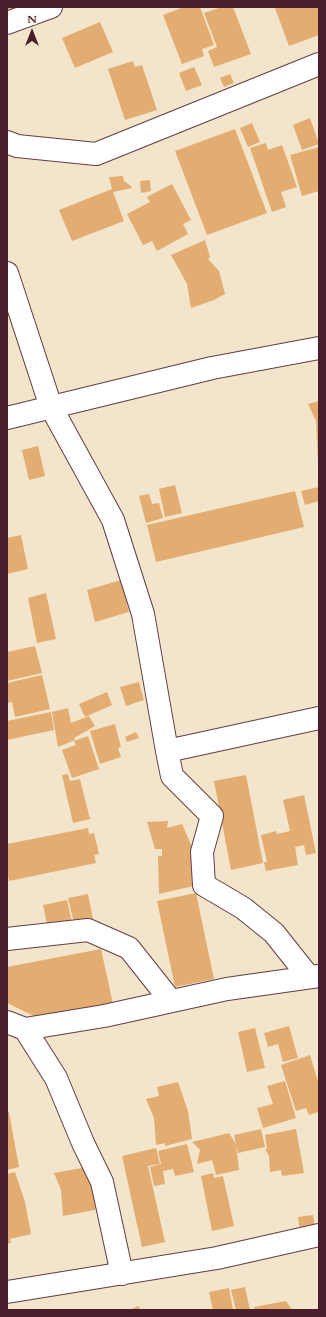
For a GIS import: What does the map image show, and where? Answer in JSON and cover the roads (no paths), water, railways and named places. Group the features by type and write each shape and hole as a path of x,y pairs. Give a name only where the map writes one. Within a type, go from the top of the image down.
{"street":[{"path":"7,22 51,7"},
{"path":"7,142 17,146 96,154 319,64"},
{"path":"7,273 51,407 113,520 143,614 172,776 212,816 202,852 204,885 243,908 274,933 314,976"},
{"path":"7,418 212,368 319,348"},
{"path":"167,751 319,718"},
{"path":"7,939 88,930 129,948 171,1001"},
{"path":"16,1026 104,1016 227,989 314,976"},
{"path":"16,1026 56,1078 83,1143 102,1182 122,1274"},
{"path":"7,1292 217,1258 319,1235"}]}
